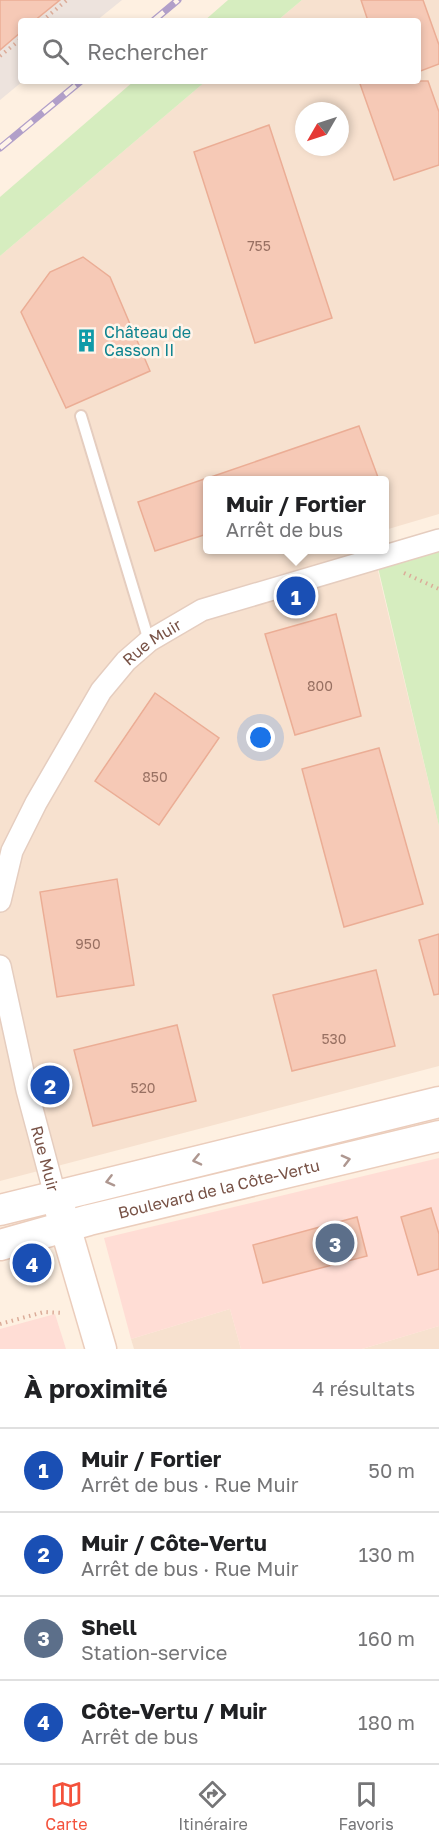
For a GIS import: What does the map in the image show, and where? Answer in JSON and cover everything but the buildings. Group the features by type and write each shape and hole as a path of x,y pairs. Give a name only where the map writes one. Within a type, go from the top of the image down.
{"main road":[{"name":"Boulevard de la Côte-Vertu","path":"0,1210 439,1102"},
{"name":"Boulevard de la Côte-Vertu","path":"0,1245 65,1227 439,1136"},
{"name":"Rue Muir","path":"56,1195 101,1349"}],"street":[{"name":"Rue Muir","path":"0,901 12,851 36,803 101,691 126,661 149,641 202,610 439,540"},
{"name":"Rue Muir","path":"0,966 27,1090 56,1195"}],"lane":[{"path":"81,416 149,641"}],"path":[{"path":"46,18 67,0"},
{"path":"0,56 18,41"},
{"path":"376,559 439,589"},
{"path":"0,1324 44,1312 65,1314"}],"shaded area":[{"path":"0,0 122,0 100,18 18,18 19,84 0,100"},
{"path":"302,0 439,0 439,514 389,529 389,476 203,476 203,554 374,554 439,826 439,1066 0,1181 0,256 202,84 421,84 421,18 281,18"},
{"path":"439,1158 439,1326 362,1349 241,1349 230,1309 131,1339 104,1238"},
{"path":"230,1309 241,1349 134,1349 131,1339"},
{"path":"55,1314 66,1349 0,1349 0,1329"},
{"path":"439,1326 439,1349 362,1349"}],"green space":[{"path":"228,0 302,0 281,18 207,18"},
{"path":"131,84 202,84 0,256 0,197"},
{"path":"439,540 439,826 376,559"}],"railway":[{"path":"157,18 178,0"},
{"path":"0,148 77,84"}],"place":[{"name":"Château de Casson II","path":"86,341"},
{"name":"Muir / Fortier","path":"296,596"},
{"name":"Muir / Côte-Vertu","path":"50,1085"},
{"name":"Shell","path":"335,1243"},
{"name":"Côte-Vertu / Muir","path":"32,1263"}]}
